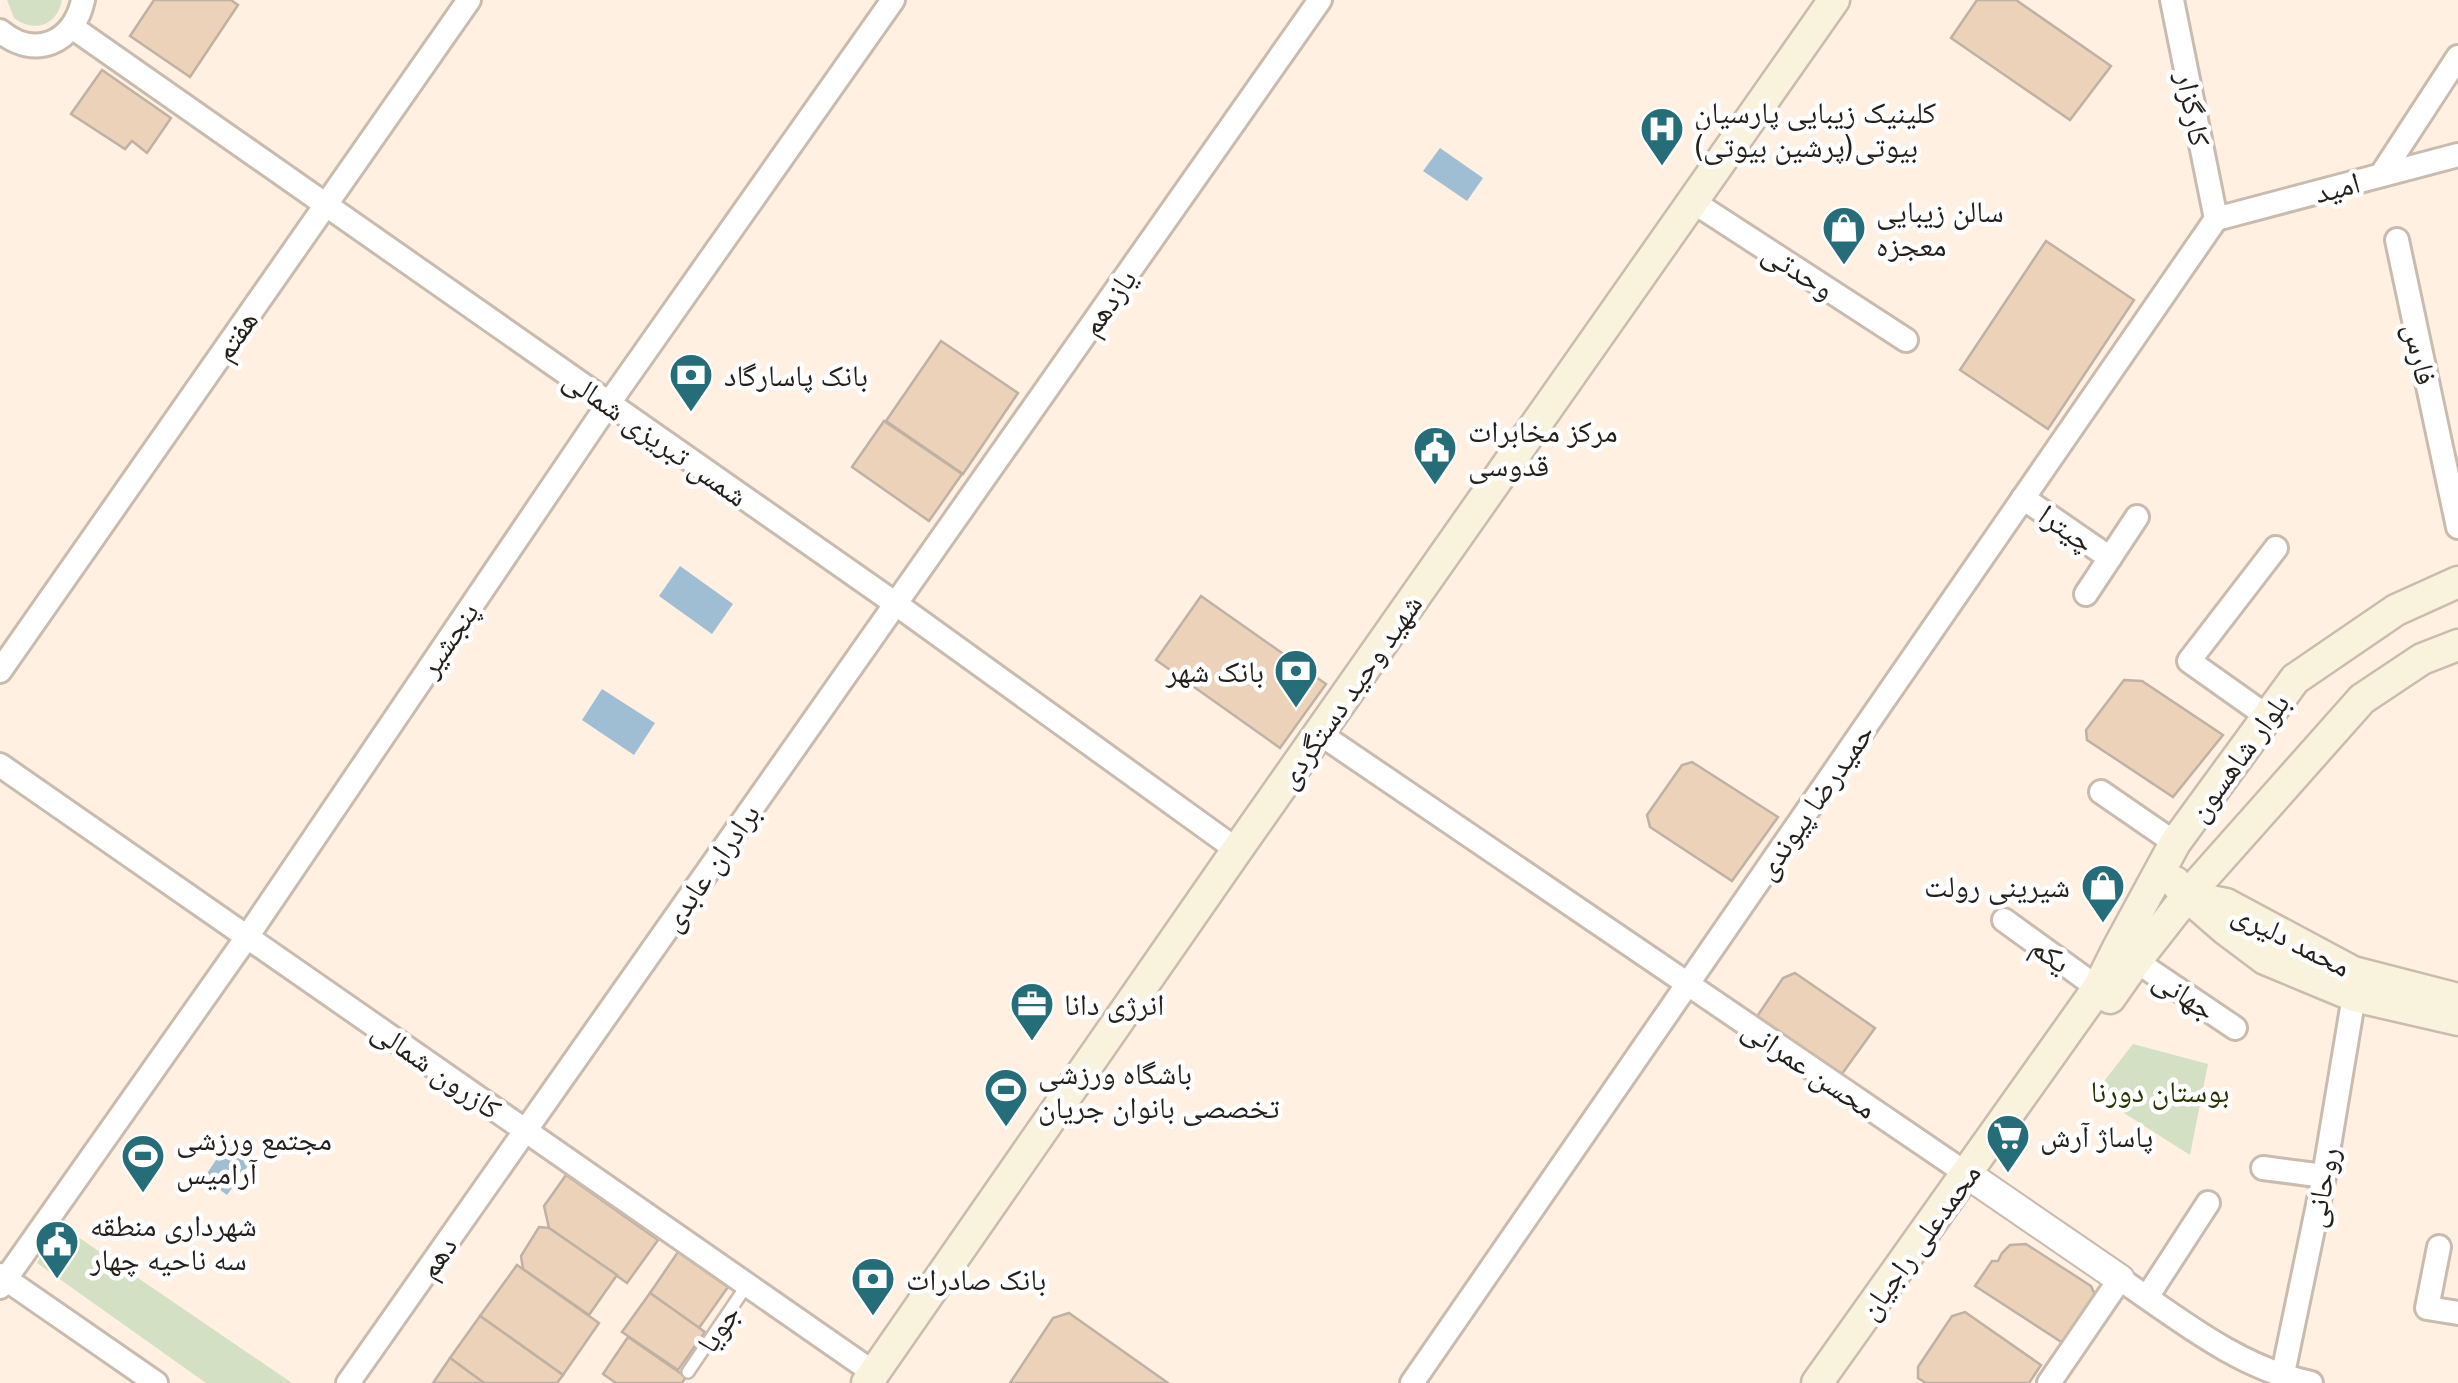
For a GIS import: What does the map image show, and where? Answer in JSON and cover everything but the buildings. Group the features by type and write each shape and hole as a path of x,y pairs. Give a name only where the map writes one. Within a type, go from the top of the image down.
{"main road":[{"name":"شهید وحید دستگردی","path":"870,1378 1834,0"},
{"name":"بلوار شاهسون","path":"2169,855 2294,680 2396,610 2458,582"},
{"name":"بلوار شاهسون","path":"2187,896 2362,699 2422,659 2458,645"},
{"path":"2169,855 2187,896"},
{"name":"محمدعلی راجیان","path":"1840,1383 2098,988 2169,855"},
{"name":"محمدعلی راجیان","path":"1818,1383 2187,896"},
{"name":"محمد دلیری","path":"2187,896 2265,959 2354,996 2458,1020"},
{"name":"محمد دلیری","path":"2187,896 2226,904 2353,972 2458,999"}],"street":[{"path":"3,41 50,44 72,28 83,0"},
{"name":"هفتم","path":"0,671 469,0"},
{"name":"پنجشیر","path":"2,1280 246,937 608,403 893,0"},
{"name":"یازدهم","path":"896,604 1320,0"},
{"name":"کارگزار","path":"2176,4 2216,219"},
{"name":"شمس تبریزی شمالی","path":"72,28 896,604 1237,850"},
{"path":"2381,175 2458,57"},
{"name":"امید","path":"2216,219 2458,155"},
{"name":"وحدتی","path":"1692,200 1906,340"},
{"name":"حمیدرضا پیوندی","path":"1412,1383 2216,219"},
{"name":"فارس","path":"2396,240 2458,527"},
{"name":"چیترا","path":"2023,498 2110,558"},
{"name":"چیترا","path":"2086,594 2137,517"},
{"path":"2268,716 2189,661 2276,548"},
{"name":"برادران عابدی","path":"525,1130 896,604"},
{"name":"محسن عمرانی","path":"1319,733 2231,1354 2281,1380 2311,1383"},
{"name":"کازرون شمالی","path":"0,765 747,1285 870,1378"},
{"path":"2102,792 2169,855"},
{"name":"یکم","path":"2004,920 2098,988"},
{"name":"جهانی","path":"2136,960 2235,1028"},
{"name":"روحانی","path":"2281,1380 2324,1176 2354,996"},
{"name":"دهم","path":"348,1383 525,1130"},
{"path":"2263,1168 2324,1176"},
{"path":"2147,1298 2208,1204"},
{"path":"2439,1247 2427,1308 2458,1312"},
{"path":"2049,1383 2120,1279"},
{"path":"2,1280 156,1383"}],"lane":[{"name":"جویا","path":"688,1372 747,1285"}],"green space":[{"path":"7,0 62,0 55,16 37,26 14,18"},
{"name":"بوستان دورنا","path":"2133,1044 2208,1064 2190,1155 2094,1094"},
{"path":"59,1224 292,1383 206,1383 37,1263"}],"water":[{"path":"1440,148 1483,178 1467,201 1423,171"},
{"path":"680,566 733,604 712,634 659,596"},
{"path":"602,689 655,723 634,755 582,720"},
{"path":"230,1139 255,1156 227,1195 204,1178"}],"place":[{"name":"کلینیک زیبایی پارسیان بیوتی(پرشین بیوتی)","path":"1662,167"},
{"name":"سالن زیبایی معجزه","path":"1844,266"},
{"name":"بانک پاسارگاد","path":"691,413"},
{"name":"مرکز مخابرات قدوسی","path":"1435,486"},
{"name":"بانک شهر","path":"1296,709"},
{"name":"شیرینی رولت","path":"2103,924"},
{"name":"انرژی دانا","path":"1032,1042"},
{"name":"باشگاه ورزشی تخصصی بانوان جریان","path":"1006,1128"},
{"name":"پاساژ آرش","path":"2008,1174"},
{"name":"مجتمع ورزشی آرامیس","path":"143,1194"},
{"name":"شهرداری منطقه سه ناحیه چهار","path":"57,1280"},
{"name":"بانک صادرات","path":"873,1317"}]}
